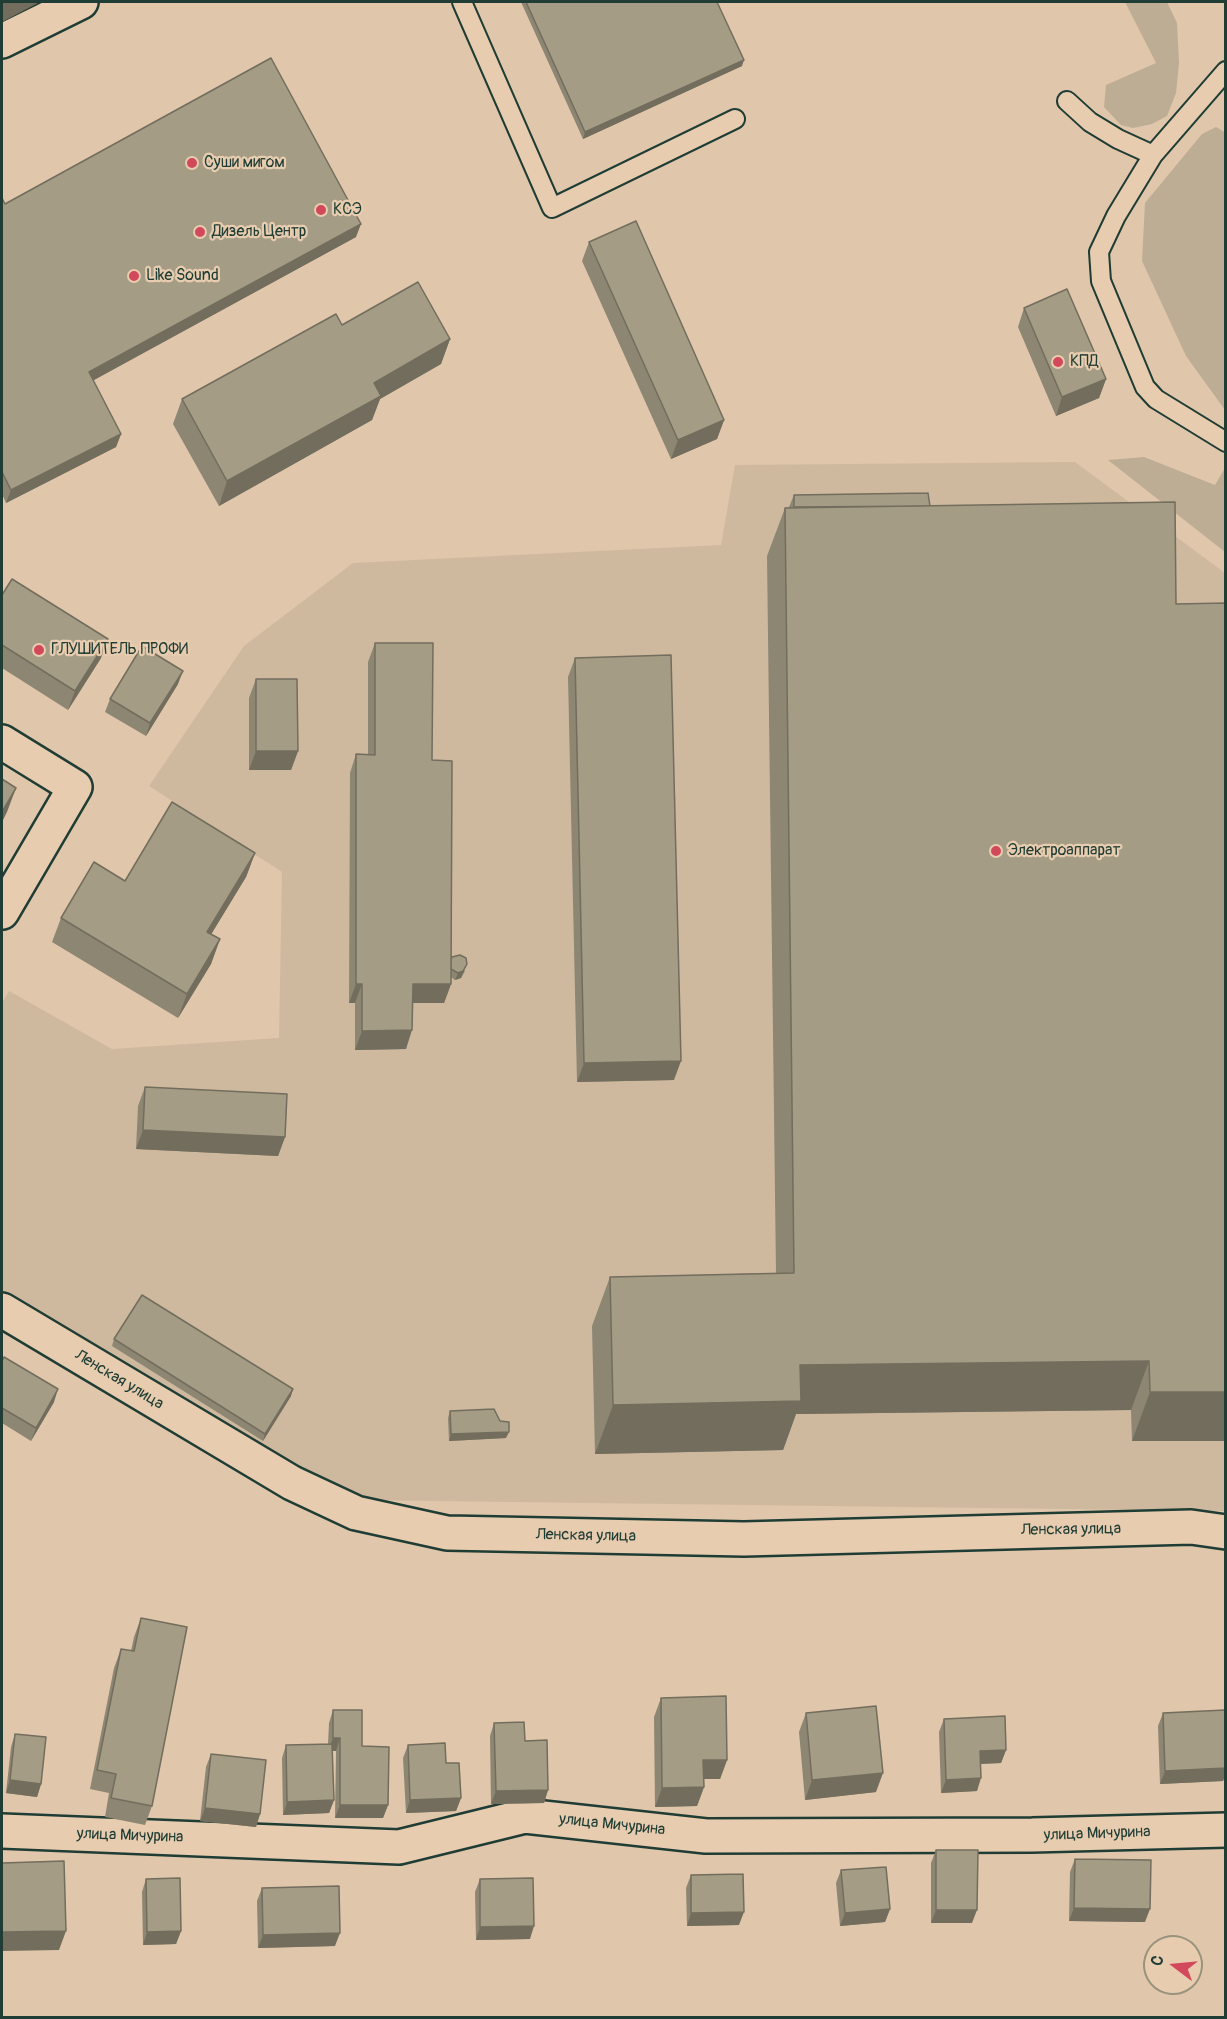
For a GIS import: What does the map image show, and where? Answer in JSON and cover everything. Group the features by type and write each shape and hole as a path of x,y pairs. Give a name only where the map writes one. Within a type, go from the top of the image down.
{"street":[{"path":"2,41 81,2"},
{"path":"2,742 75,787 2,912"},
{"name":"Ленская улица","path":"2,1310 292,1483 356,1513 447,1533 744,1539 1191,1527 1226,1532"},
{"name":"улица Мичурина","path":"2,1831 399,1847 525,1816 706,1836 1032,1835 1226,1830"}],"lane":[{"path":"462,2 552,208 735,119"},
{"path":"1226,71 1153,155 1116,216 1099,252 1101,281 1145,387 1156,399 1226,442"},
{"path":"1066,101 1090,122 1118,139 1153,155"}],"shaded area":[{"path":"1125,2 1167,2 1177,23 1179,63 1176,93 1167,116 1152,124 1133,128 1121,125 1104,107 1106,85 1156,63"},
{"path":"1216,127 1226,133 1225,410 1186,356 1142,261 1145,203 1202,134"},
{"path":"1144,457 1215,485 1225,468 1225,552 1108,460"},
{"name":"Электроаппарат","path":"1075,462 1225,573 1225,1511 353,1500 2,1290 2,1003 9,991 112,1049 279,1038 282,872 149,786 244,646 353,563 721,545 735,465"}],"building":[{"path":"526,2 717,2 744,60 585,132"},
{"path":"271,58 361,224 89,372 121,434 11,490 2,472 2,198 5,204"},
{"path":"636,221 724,420 678,440 589,242"},
{"path":"418,282 450,339 374,383 381,396 227,481 182,399 336,314 342,325"},
{"path":"1067,289 1106,379 1062,397 1024,308"},
{"path":"928,493 930,506 794,507 794,495"},
{"name":"Электроаппарат","path":"1175,502 1176,604 1226,603 1226,1392 1150,1392 1149,1361 800,1365 801,1401 613,1405 610,1277 794,1273 785,508"},
{"path":"12,579 108,639 75,691 2,645 2,595"},
{"path":"375,643 433,643 432,760 452,761 451,984 413,984 412,1030 362,1031 362,984 356,984 356,754 375,755"},
{"path":"142,646 183,671 150,723 110,699"},
{"path":"671,655 681,1061 584,1063 575,658"},
{"path":"256,679 297,679 298,751 256,751"},
{"path":"2,779 16,788 2,812"},
{"path":"172,802 255,853 207,932 220,939 187,994 61,918 94,862 125,881"},
{"path":"460,955 466,958 467,964 463,971 458,973 451,969 451,959"},
{"path":"145,1087 287,1094 285,1137 143,1130"},
{"path":"142,1295 293,1389 265,1434 114,1339"},
{"path":"4,1357 58,1389 36,1428 2,1408 2,1361"},
{"path":"494,1409 500,1421 509,1422 509,1432 451,1434 450,1411"},
{"path":"141,1618 187,1627 152,1806 111,1798 116,1774 97,1770 121,1649 134,1651"},
{"path":"726,1696 727,1760 703,1760 704,1787 662,1788 661,1698"},
{"path":"876,1706 883,1773 812,1780 806,1713"},
{"path":"333,1710 362,1710 362,1746 389,1747 388,1805 340,1805 340,1738 333,1738"},
{"path":"1225,1710 1226,1768 1165,1771 1163,1713"},
{"path":"1005,1716 1006,1750 980,1751 981,1778 946,1780 944,1719"},
{"path":"524,1722 525,1741 547,1740 548,1790 496,1791 494,1723"},
{"path":"15,1734 46,1737 41,1784 10,1780"},
{"path":"445,1743 446,1763 459,1763 461,1798 410,1800 408,1745"},
{"path":"332,1744 334,1800 287,1802 286,1745"},
{"path":"211,1754 266,1760 260,1814 205,1808"},
{"path":"936,1850 978,1850 977,1910 936,1910"},
{"path":"1075,1859 1151,1860 1150,1909 1074,1908"},
{"path":"64,1861 66,1931 2,1932 2,1863"},
{"path":"886,1867 890,1909 845,1913 841,1870"},
{"path":"743,1874 744,1912 691,1913 691,1875"},
{"path":"180,1878 181,1931 147,1932 146,1879"},
{"path":"533,1878 534,1926 480,1927 480,1879"},
{"path":"339,1886 340,1933 263,1935 262,1888"}],"place":[{"name":"Суши мигом","path":"192,163"},
{"name":"КСЭ","path":"321,210"},
{"name":"Дизель Центр","path":"200,232"},
{"name":"Like Sound","path":"134,276"},
{"name":"КПД","path":"1058,362"},
{"name":"ГЛУШИТЕЛЬ ПРОФИ","path":"39,650"},
{"name":"Электроаппарат","path":"996,851"}]}
